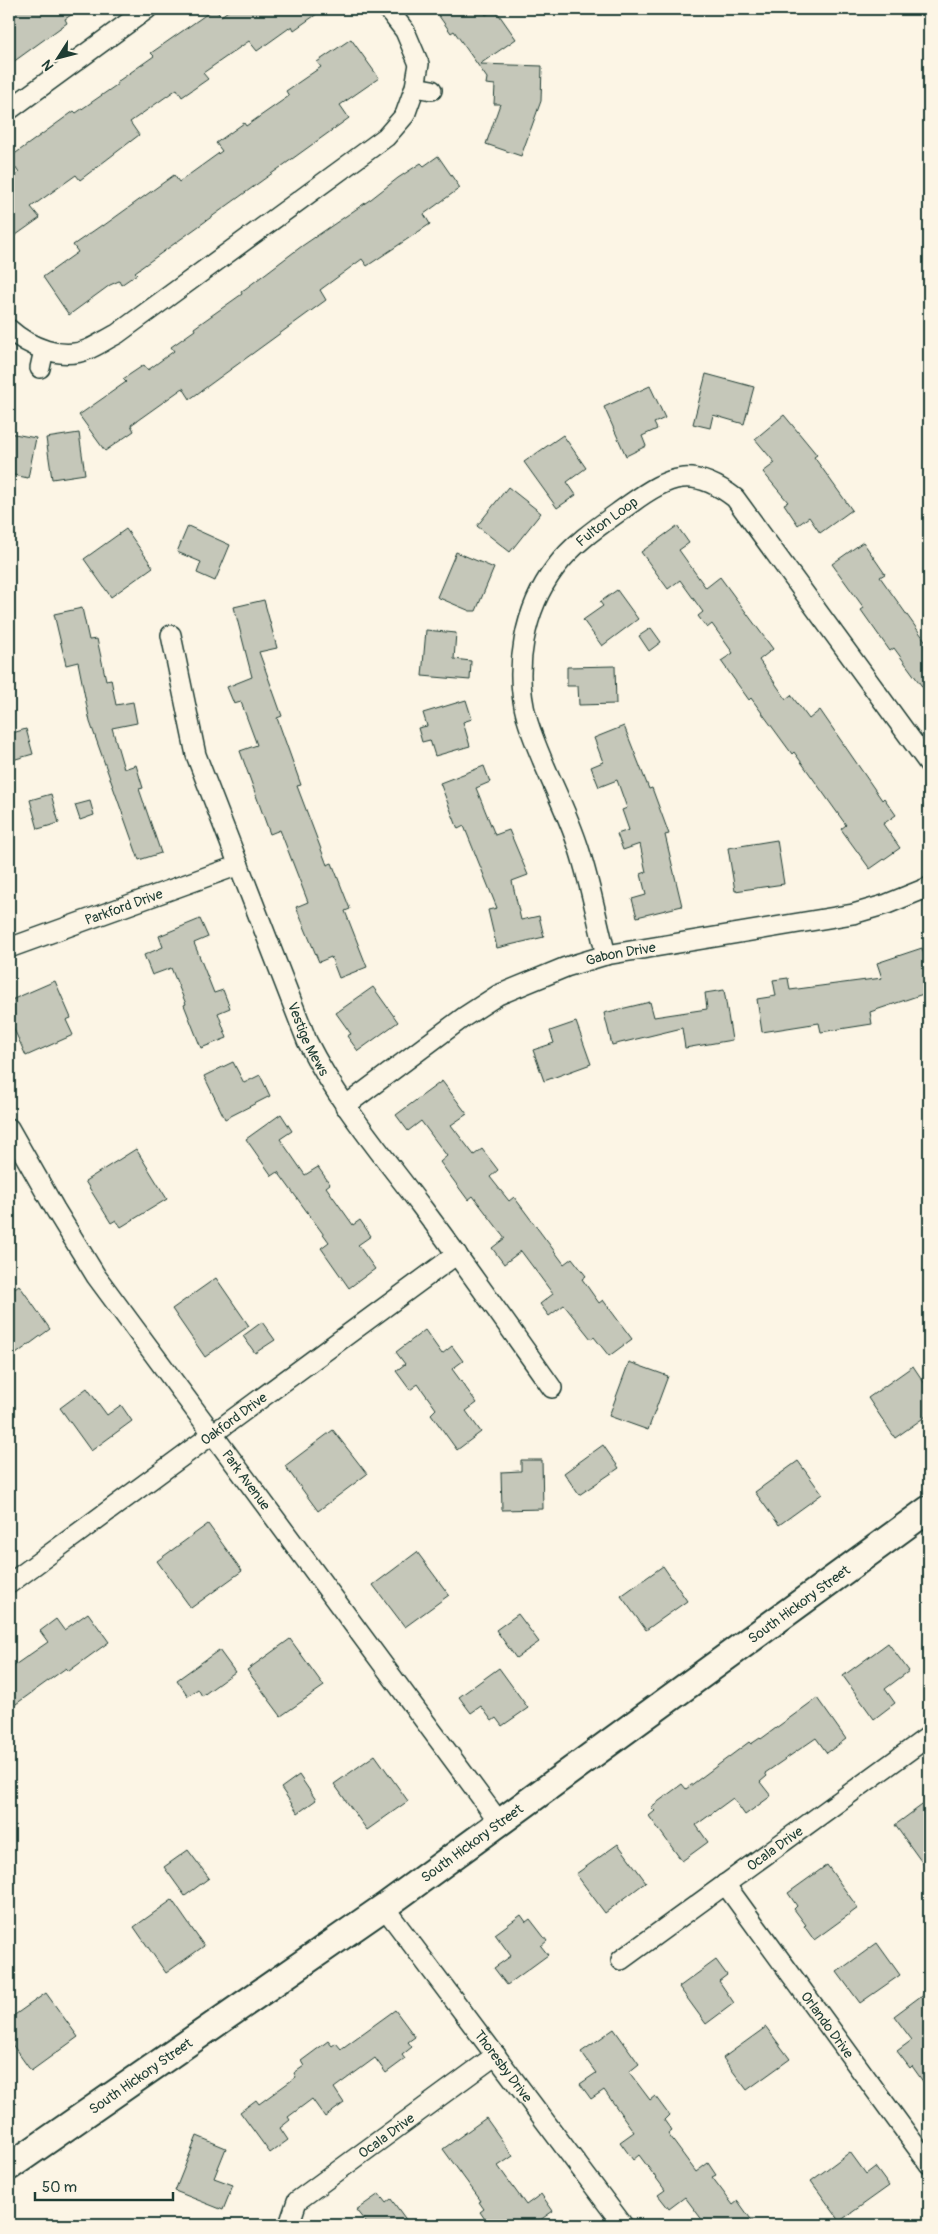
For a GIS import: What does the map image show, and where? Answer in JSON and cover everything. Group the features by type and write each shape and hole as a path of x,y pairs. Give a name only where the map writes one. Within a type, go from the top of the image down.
{"street":[{"path":"9,110 147,9"},
{"path":"9,329 42,359 87,350 117,334 386,137 424,89 420,64 405,31 388,9"},
{"name":"Fulton Loop","path":"606,955 579,848 527,718 521,677 525,633 538,598 556,568 581,541 649,490 674,479 697,478 718,485 735,498 929,764"},
{"name":"Vestige Mews","path":"171,635 196,755 306,1041 322,1073 457,1254 552,1388"},
{"name":"Parkford Drive","path":"9,948 239,865"},
{"name":"Gabon Drive","path":"345,1106 464,1017 498,995 566,967 606,955 853,914 887,904 929,887"},
{"name":"Park Avenue","path":"9,1128 96,1276 214,1433 500,1823"},
{"name":"Oakford Drive","path":"9,1584 457,1254"},
{"name":"South Hickory Street","path":"9,2167 384,1907 929,1509"},
{"name":"Ocala Drive","path":"621,1960 929,1736"},
{"name":"Orlando Drive","path":"725,1884 929,2164"},
{"name":"Thoresby Drive","path":"384,1907 623,2225"},
{"name":"Ocala Drive","path":"289,2225 297,2201 496,2055"}],"building":[{"path":"9,9 80,9 65,19 67,23 9,65"},
{"path":"214,9 221,16 231,9 324,9 294,30 292,26 257,51 249,41 203,73 208,79 182,97 177,89 130,122 139,135 80,180 76,175 31,207 40,218 9,240 9,181 19,173 9,158 74,111 76,113 118,84 117,82 154,56 151,53"},
{"path":"434,9 481,9 486,15 495,9 516,39 480,64 542,66 541,101 521,156 486,144 500,104 494,104 495,85 486,84 487,78 454,31 451,33"},
{"path":"351,39 379,78 340,105 349,118 135,272 137,274 121,285 119,281 110,285 69,315 43,277 78,252 73,245 174,175 179,182 222,151 216,143 244,123 246,126 289,96 286,91 321,67 317,62"},
{"path":"438,156 460,188 424,214 430,224 367,266 362,259 320,290 326,300 190,399 183,388 131,425 134,431 105,451 79,415 126,382 123,379 144,365 148,370 174,351 171,347 195,330 194,328 242,294 241,292 302,246 371,199 398,178 421,163 424,166"},
{"path":"706,374 754,387 744,424 713,415 710,428 693,424"},
{"path":"650,386 665,418 654,423 657,429 642,436 646,446 626,456 604,407"},
{"path":"784,415 817,455 814,457 852,510 820,533 809,517 798,525 784,504 788,502 763,472 775,463 755,439"},
{"path":"9,433 36,438 28,478 9,474"},
{"path":"79,433 85,474 52,479 46,438"},
{"path":"563,435 586,468 567,482 576,495 557,508 524,462"},
{"path":"508,487 541,513 510,552 477,526"},
{"path":"188,526 230,545 215,581 197,573 201,562 177,552"},
{"path":"677,526 689,543 679,550 706,588 720,577 773,649 759,660 786,699 791,695 809,719 820,710 882,800 884,798 896,815 883,824 900,848 870,869 841,829 846,825 794,752 792,754 721,661 733,653 712,624 707,628 698,616 703,612 680,580 668,589 641,552"},
{"path":"126,529 153,567 111,597 84,559"},
{"path":"863,542 885,574 880,577 929,646 929,696 894,648 890,651 861,610 864,608 832,564"},
{"path":"456,552 494,568 476,611 470,611 437,597"},
{"path":"617,590 638,619 602,646 583,620 603,606 600,602"},
{"path":"264,600 277,648 259,652 282,716 277,718 301,785 297,786 327,865 332,863 350,909 345,911 367,967 339,978 331,957 319,962 296,907 308,902 280,830 270,834 240,751 257,745 241,702 234,704 227,687 252,677 234,607"},
{"path":"82,608 89,640 97,639 106,680 111,679 116,705 133,702 137,723 112,728 124,769 136,765 143,788 139,789 161,853 139,860 90,722 78,662 66,665 54,614"},
{"path":"651,628 661,642 649,651 639,636"},
{"path":"426,630 456,633 454,659 471,661 470,680 422,676"},
{"path":"615,666 616,704 579,705 578,686 567,686 567,667"},
{"path":"466,700 472,719 463,722 470,746 435,756 430,740 422,742 418,728 427,726 423,713"},
{"path":"624,726 649,789 652,788 669,834 665,835 682,906 637,917 632,899 646,895 641,874 646,872 640,844 623,850 617,834 629,830 622,810 627,808 617,780 599,787 591,767 603,762 594,738"},
{"path":"26,729 33,754 9,761 9,734"},
{"path":"484,766 490,782 476,788 495,835 509,830 528,875 512,881 521,920 539,916 544,937 497,948 488,910 497,908 464,826 458,829 440,783"},
{"path":"51,794 59,823 38,829 30,800"},
{"path":"90,801 94,815 80,820 75,805"},
{"path":"777,840 784,884 735,891 728,848"},
{"path":"200,919 208,937 194,943 214,993 223,990 230,1008 218,1013 227,1038 201,1048 171,968 152,975 144,955 163,947 159,936"},
{"path":"922,948 929,970 929,992 870,1012 872,1024 821,1032 819,1023 762,1032 757,999 776,996 773,980 788,978 790,990 882,978 877,963"},
{"path":"55,981 71,1018 66,1020 73,1035 26,1056 9,1018 9,1001"},
{"path":"373,987 398,1022 358,1051 347,1036 351,1034 336,1013"},
{"path":"724,990 732,1040 685,1048 682,1028 612,1045 604,1013 650,1002 654,1017 707,1009 705,993"},
{"path":"576,1022 591,1064 544,1081 533,1050 554,1043 550,1031"},
{"path":"233,1062 244,1083 260,1075 270,1096 225,1119 204,1076"},
{"path":"442,1081 467,1114 451,1125 474,1155 482,1149 498,1170 490,1177 509,1201 514,1197 564,1264 572,1258 586,1276 582,1279 599,1303 603,1300 632,1339 609,1356 594,1337 591,1339 564,1305 549,1316 540,1304 553,1294 521,1251 504,1264 492,1248 505,1238 473,1196 468,1200 440,1162 447,1156 421,1121 408,1131 396,1115"},
{"path":"281,1114 292,1131 280,1139 305,1175 318,1167 330,1184 326,1187 353,1225 360,1220 371,1236 358,1245 375,1269 349,1288 321,1248 329,1242 278,1172 272,1176 246,1139"},
{"path":"136,1149 167,1199 121,1227 116,1220 111,1223 85,1181"},
{"path":"216,1278 249,1326 205,1357 172,1309"},
{"path":"19,1285 50,1329 16,1354 9,1343 9,1292"},
{"path":"262,1322 275,1340 255,1353 243,1336"},
{"path":"425,1330 442,1354 452,1346 463,1361 452,1369 477,1403 466,1411 481,1432 457,1450 431,1414 436,1409 418,1384 410,1390 396,1371 405,1364 396,1352"},
{"path":"629,1362 668,1376 648,1430 609,1416"},
{"path":"913,1366 929,1390 929,1414 895,1438 868,1398"},
{"path":"87,1388 107,1415 121,1405 132,1421 91,1451 60,1408"},
{"path":"333,1430 367,1474 318,1511 285,1466"},
{"path":"603,1445 619,1468 579,1495 564,1473"},
{"path":"521,1460 542,1460 543,1509 502,1510 501,1472 521,1471"},
{"path":"798,1461 822,1494 779,1525 755,1492"},
{"path":"208,1524 242,1571 191,1608 157,1561"},
{"path":"417,1552 449,1595 405,1627 373,1585"},
{"path":"663,1566 687,1601 646,1630 621,1596"},
{"path":"88,1613 109,1642 69,1671 66,1668 9,1709 9,1669 48,1642 40,1631 56,1619 64,1630"},
{"path":"518,1614 539,1642 516,1658 496,1630"},
{"path":"290,1639 324,1686 281,1716 247,1670"},
{"path":"888,1643 909,1671 885,1689 895,1703 874,1719 843,1676"},
{"path":"219,1650 235,1672 202,1696 198,1689 188,1696 177,1680"},
{"path":"499,1668 528,1708 502,1726 496,1718 492,1721 481,1706 471,1713 459,1697"},
{"path":"817,1698 846,1739 827,1753 816,1738 765,1773 767,1776 760,1782 771,1796 745,1815 733,1798 696,1825 708,1842 682,1861 649,1816 655,1811 651,1807 682,1784 686,1789 749,1742 751,1744 761,1739"},
{"path":"375,1755 408,1801 367,1830 334,1784"},
{"path":"299,1775 316,1800 298,1813 281,1788"},
{"path":"929,1800 929,1872 895,1825"},
{"path":"618,1844 646,1882 605,1913 576,1874"},
{"path":"188,1850 209,1878 185,1896 164,1867"},
{"path":"827,1865 858,1908 814,1940 794,1909 797,1906 788,1893"},
{"path":"172,1900 204,1946 166,1973 134,1927"},
{"path":"521,1915 526,1922 530,1919 547,1941 541,1946 548,1955 507,1985 494,1968 511,1956 495,1934"},
{"path":"877,1943 900,1975 860,2003 837,1972"},
{"path":"716,1960 727,1975 719,1981 734,2003 706,2024 679,1987"},
{"path":"929,1990 929,2090 912,2066 910,2068 897,2051 912,2040 894,2016"},
{"path":"46,1993 78,2037 31,2071 9,2040 9,2019"},
{"path":"395,2010 415,2037 408,2042 412,2047 402,2055 405,2059 386,2073 375,2058 334,2088 344,2103 325,2117 312,2099 288,2117 290,2120 280,2128 288,2140 270,2153 240,2112 256,2100 259,2104 296,2077 294,2073 304,2066 301,2061 328,2041 332,2046 336,2043 341,2049"},
{"path":"766,2027 790,2059 747,2090 723,2058"},
{"path":"614,2029 639,2064 629,2072 650,2100 655,2096 669,2115 664,2120 672,2131 668,2134 696,2172 708,2163 716,2175 712,2177 733,2205 738,2201 755,2225 706,2225 685,2197 669,2209 658,2195 665,2190 639,2155 633,2160 620,2142 634,2132 604,2090 591,2099 580,2084 596,2073 581,2052"},
{"path":"486,2118 513,2156 498,2166 526,2205 541,2194 553,2211 533,2225 489,2225 480,2212 484,2209 479,2202 481,2201 443,2149"},
{"path":"197,2136 226,2148 214,2178 233,2185 223,2210 175,2191"},
{"path":"850,2152 866,2174 875,2167 889,2186 840,2221 811,2181"},
{"path":"379,2194 386,2203 391,2199 410,2225 368,2225 356,2210"}]}
